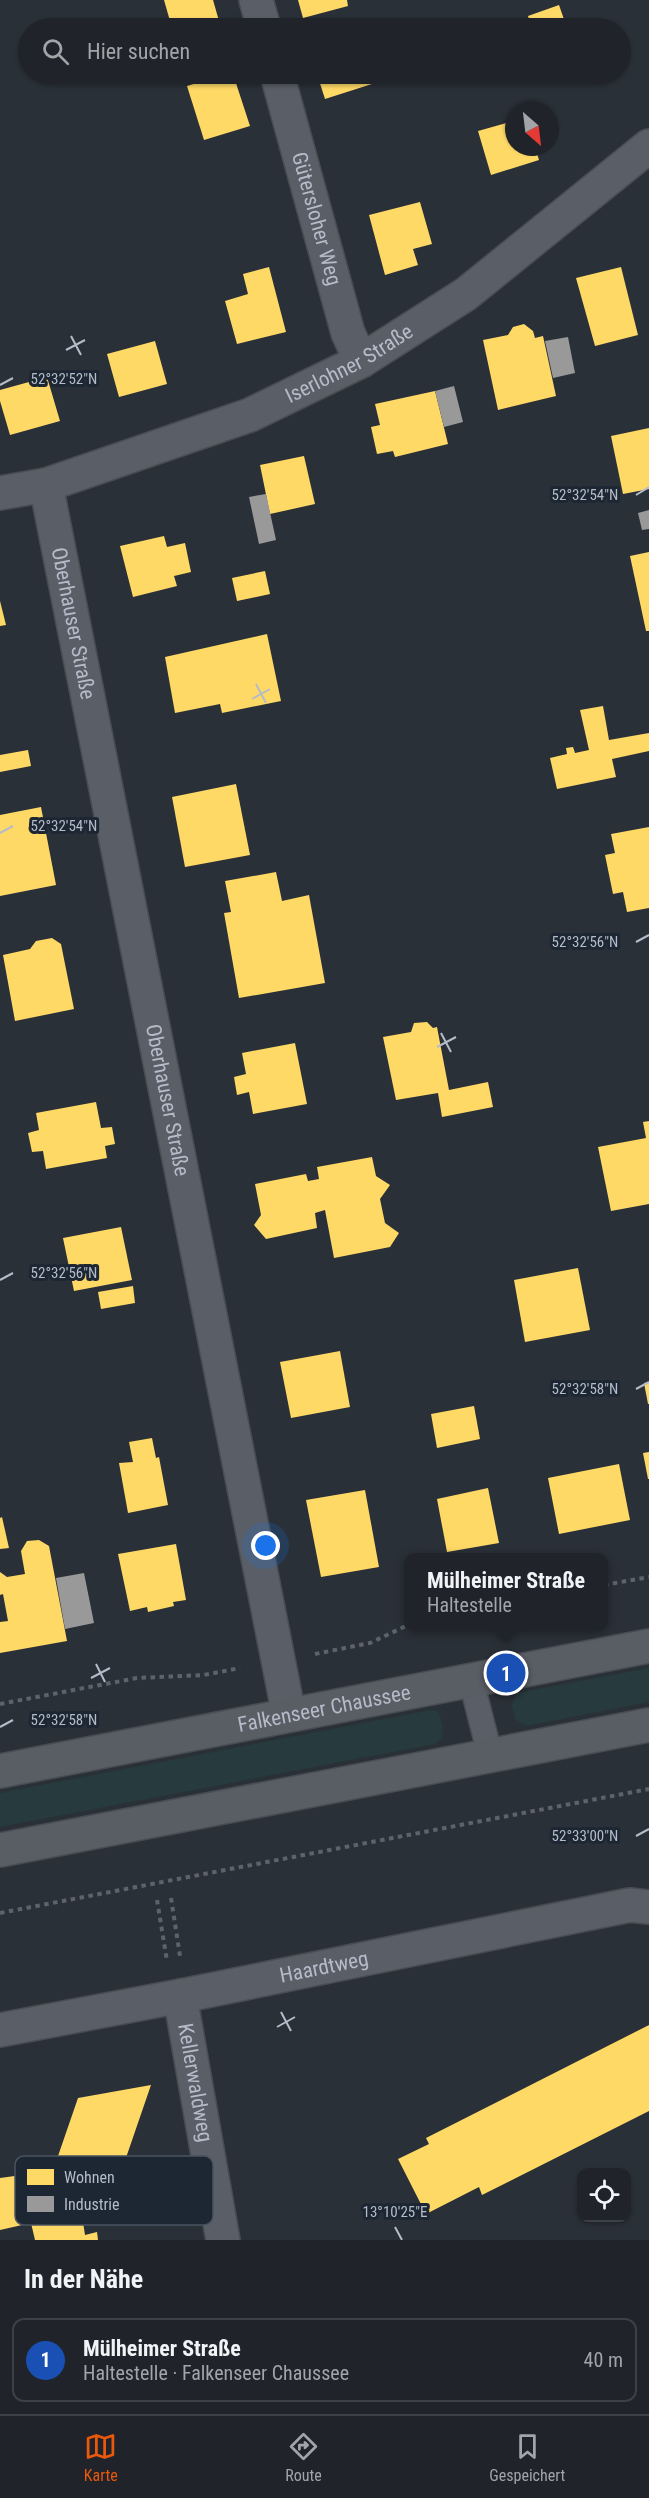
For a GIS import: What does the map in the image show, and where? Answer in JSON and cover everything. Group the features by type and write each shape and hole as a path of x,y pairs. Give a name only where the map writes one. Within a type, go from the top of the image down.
{"main road":[{"name":"Falkenseer Chaussee","path":"0,1771 649,1646"},
{"path":"0,1850 649,1725"}],"street":[{"path":"256,0 261,18"},
{"name":"Gütersloher Weg","path":"279,84 348,333 361,361"},
{"name":"Iserlohner Straße","path":"0,493 46,485 250,415 361,361 466,294 644,162"},
{"name":"Oberhauser Straße","path":"46,485 289,1715"},
{"name":"Haardtweg","path":"0,2030 630,1905 649,1907"},
{"name":"Kellerwaldweg","path":"180,1996 208,2156"},
{"name":"Kellerwaldweg","path":"213,2183 223,2240"}],"lane":[{"path":"471,1680 490,1755"}],"path":[{"path":"608,1585 649,1577"},
{"path":"341,1649 370,1643 404,1627"},
{"path":"0,1704 137,1678 204,1675"},
{"path":"0,1913 649,1789"},
{"path":"171,1898 180,1996"},
{"path":"157,1900 180,1996"}],"green space":[{"path":"649,1668 649,1702 526,1726 515,1719 512,1705 517,1693"},
{"path":"431,1710 437,1711 443,1729 439,1741 435,1744 0,1827 0,1793"}],"building: Wohnen":[{"path":"164,0 213,0 218,18 169,18"},
{"path":"298,0 347,0 348,6 303,18"},
{"path":"559,5 564,18 529,18 528,16"},
{"path":"236,84 250,126 204,140 187,86"},
{"path":"320,84 372,84 325,99"},
{"path":"505,124 505,156 538,156 539,160 491,175 478,131"},
{"path":"420,202 432,244 413,249 418,265 385,275 369,215"},
{"path":"269,267 286,332 237,344 225,301 248,294 243,274"},
{"path":"621,267 638,335 595,346 576,278"},
{"path":"524,324 533,331 535,338 543,336 556,396 498,410 483,340 508,335 513,327"},
{"path":"155,341 167,384 119,397 107,354"},
{"path":"47,377 60,421 10,435 0,401 0,390"},
{"path":"435,391 448,444 395,457 393,451 377,454 371,427 380,425 375,404"},
{"path":"649,428 649,489 623,494 611,436"},
{"path":"304,456 315,504 270,514 260,465"},
{"path":"164,536 167,547 185,543 191,572 174,576 177,586 133,597 120,546"},
{"path":"649,552 649,631 646,631 630,556"},
{"path":"265,571 270,594 237,601 232,578"},
{"path":"0,601 6,625 0,626"},
{"path":"267,634 281,701 222,713 220,704 175,713 165,657"},
{"path":"603,706 609,740 649,733 649,751 612,759 616,777 557,789 550,758 567,754 566,748 573,747 575,753 589,750 580,710"},
{"path":"28,750 31,766 0,772 0,755"},
{"path":"236,784 250,855 185,867 172,797"},
{"path":"41,807 56,885 0,896 0,815"},
{"path":"649,827 649,908 627,912 623,892 613,894 605,855 615,853 611,834"},
{"path":"276,872 282,901 309,895 325,983 239,998 224,913 231,912 225,881"},
{"path":"52,938 61,944 74,1009 15,1021 3,955 30,949 36,941"},
{"path":"427,1022 433,1028 437,1027 449,1090 488,1082 493,1107 442,1117 438,1093 396,1100 383,1037 411,1032 414,1023"},
{"path":"295,1043 307,1104 253,1114 249,1092 237,1095 234,1077 246,1074 242,1053"},
{"path":"96,1102 101,1128 112,1127 115,1144 105,1146 107,1158 46,1169 43,1151 32,1152 28,1133 39,1130 36,1113"},
{"path":"649,1121 649,1204 611,1211 598,1147 646,1138 643,1122"},
{"path":"372,1157 376,1176 390,1185 380,1199 385,1223 399,1233 390,1247 334,1258 325,1210 315,1213 317,1228 266,1239 254,1225 261,1215 255,1184 306,1174 308,1181 319,1179 317,1167"},
{"path":"121,1227 132,1280 74,1291 63,1238"},
{"path":"578,1268 590,1330 525,1342 514,1280"},
{"path":"133,1286 135,1303 101,1309 98,1292"},
{"path":"340,1351 350,1407 291,1418 280,1362"},
{"path":"649,1382 649,1404 648,1404 644,1383"},
{"path":"474,1406 480,1439 437,1448 431,1414"},
{"path":"152,1438 156,1458 159,1457 168,1505 128,1513 119,1463 133,1462 129,1442"},
{"path":"649,1452 649,1479 648,1479 643,1453"},
{"path":"619,1464 630,1520 559,1534 548,1478"},
{"path":"488,1488 499,1543 447,1552 437,1499"},
{"path":"365,1490 379,1567 321,1577 306,1500"},
{"path":"2,1517 9,1548 0,1549 0,1518"},
{"path":"39,1540 49,1546 67,1641 0,1653 0,1622 8,1621 3,1594 0,1595 0,1572 7,1577 25,1574 21,1551 27,1541"},
{"path":"176,1544 186,1600 173,1602 174,1606 148,1612 147,1607 130,1611 118,1554"},
{"path":"649,2025 649,2111 482,2195 479,2187 426,2214 398,2159 429,2144 426,2138"},
{"path":"151,2085 127,2156 58,2156 78,2098"},
{"path":"15,2176 15,2225 22,2225 0,2230 0,2178"},
{"path":"31,2225 83,2225 85,2235 97,2232 98,2240 35,2240"}],"building: Industrie":[{"path":"568,337 575,373 553,378 545,341"},
{"path":"454,386 463,422 444,427 435,391"},
{"path":"266,494 276,540 259,544 249,497"},
{"path":"649,510 649,529 642,530 638,513"},
{"path":"84,1573 94,1623 65,1629 56,1578"}],"place":[{"name":"Mülheimer Straße","path":"506,1673"}]}
